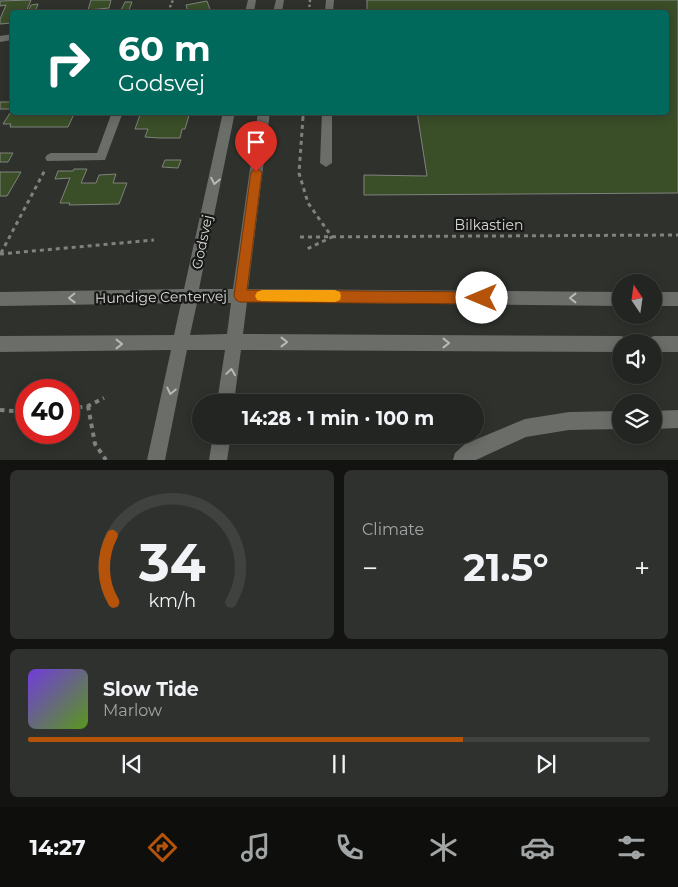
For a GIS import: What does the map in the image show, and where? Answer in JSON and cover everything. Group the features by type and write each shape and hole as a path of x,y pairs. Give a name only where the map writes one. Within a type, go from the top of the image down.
{"street":[{"path":"51,158 101,157 117,115"},
{"name":"Godsvej","path":"156,460 228,115"},
{"path":"227,394 264,115"},
{"name":"Hundige Centervej","path":"0,299 240,296 612,299"},
{"path":"662,299 678,299"},
{"path":"0,344 181,344 235,342 612,344"},
{"path":"662,344 678,344"},
{"path":"662,420 678,419"},
{"path":"462,460 472,451 526,428 569,421 612,420"},
{"path":"218,460 221,444"}],"lane":[{"path":"326,163 327,115"}],"path":[{"path":"303,115 299,173 308,203 332,237 306,250"},
{"path":"0,254 51,158"},
{"name":"Bilkastien","path":"300,237 678,235"},
{"path":"0,254 154,240"},
{"path":"80,407 88,406 104,398"},
{"path":"88,406 95,444 106,460"},
{"path":"0,410 15,411"}],"building":[{"path":"31,0 27,10 10,10 10,23 0,24 0,19 6,5 0,6 0,1"},
{"path":"91,0 111,0 109,8 88,10"},
{"path":"367,0 678,0 678,193 364,195 364,175 427,176 417,115 669,115 669,10 367,10"},
{"path":"207,1 210,10 187,10 186,5"},
{"path":"125,2 132,2 129,10 121,10"},
{"path":"38,4 36,10 29,10 31,5"},
{"path":"0,102 10,102 10,109 0,109"},
{"path":"10,113 10,115 74,115 68,127 10,127 11,124 3,124"},
{"path":"140,115 189,115 180,138 145,137 148,129 135,129"},
{"path":"0,153 13,153 8,162 0,162"},
{"path":"165,160 181,160 178,168 162,167"},
{"path":"74,169 87,169 81,183 96,183 99,175 116,174 113,183 127,183 119,204 69,205 70,203 60,203 70,178 55,179 58,171 73,171"},
{"path":"0,172 21,172 7,196 0,196"}],"slow traffic":[{"path":"262,296 335,296"}],"route":[{"path":"256,172 240,296 482,298"}]}
